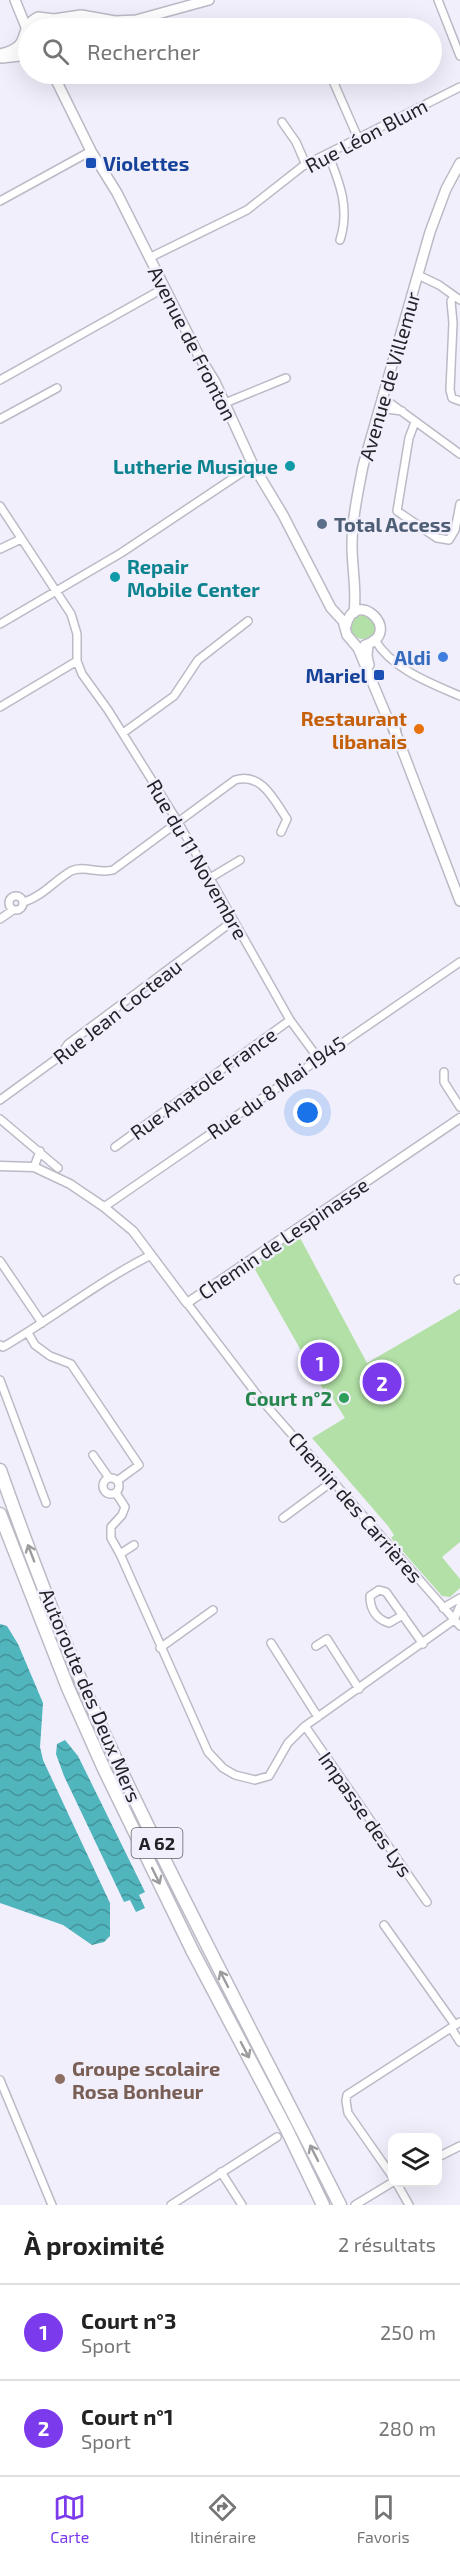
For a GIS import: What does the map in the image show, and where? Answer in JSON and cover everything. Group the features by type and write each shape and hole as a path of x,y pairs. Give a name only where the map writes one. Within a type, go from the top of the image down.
{"highway":[{"name":"Autoroute des Deux Mers","path":"0,1470 56,1620 118,1764 206,1943 340,2205"},
{"name":"Autoroute des Deux Mers","path":"0,1514 68,1688 104,1769 192,1950 287,2130 323,2205"}],"main road":[{"path":"145,18 209,0"},
{"path":"16,1 26,13 46,18"},
{"path":"16,1 21,18"},
{"path":"61,18 81,15 94,18"},
{"path":"0,56 16,49 18,45"},
{"path":"0,56 18,55"},
{"name":"Avenue de Fronton","path":"59,84 91,150 117,193 225,403 253,465 334,614 346,626 348,635 354,642 389,722 395,730"},
{"name":"Avenue de Villemur","path":"352,614 355,596 352,543 356,502 363,466 439,206 460,162"},
{"path":"346,626 352,614 367,611 355,596"},
{"name":"Avenue de Fronton","path":"326,599 337,609 352,614"},
{"name":"Avenue de Fronton","path":"367,611 376,616 380,624 379,635 372,642 367,659 460,902"},
{"path":"354,642 372,642"}],"street":[{"path":"438,0 460,57"},
{"path":"334,84 358,138"},
{"name":"Rue Léon Blum","path":"149,258 247,210 306,165 460,87"},
{"path":"282,122 296,142 306,165"},
{"path":"0,201 91,150"},
{"path":"328,154 342,188 345,224 340,240"},
{"path":"418,275 439,285 457,298 451,305 453,322 452,398 460,401"},
{"path":"0,380 164,288"},
{"path":"453,322 460,311"},
{"path":"451,362 460,362"},
{"path":"225,403 286,378"},
{"path":"0,419 57,388"},
{"path":"382,397 460,454"},
{"path":"379,408 402,411"},
{"path":"415,422 409,438 397,511 436,538 449,540 455,530 460,504"},
{"path":"0,624 121,553 253,465"},
{"path":"0,506 75,624 77,661 0,707"},
{"path":"0,549 21,539"},
{"path":"123,733 174,696 198,660 248,621"},
{"path":"372,642 402,667 460,696"},
{"name":"Rue du 11 Novembre","path":"77,661 82,674 123,733 178,822 291,1020 318,1058"},
{"path":"24,902 35,899 72,871 82,868 104,872 113,870 235,780 243,778 259,782 267,788 287,819 281,832"},
{"path":"210,878 240,860"},
{"path":"13,910 9,903 13,896 20,897 24,902"},
{"path":"0,919 13,910 21,909 24,902"},
{"name":"Rue Jean Cocteau","path":"0,1100 59,1057 68,1044 233,921"},
{"name":"Rue du 8 Mai 1945","path":"104,1207 318,1058 460,963"},
{"name":"Rue Anatole France","path":"115,1147 291,1020"},
{"path":"444,1072 444,1082 460,1107"},
{"name":"Chemin de Lespinasse","path":"0,1166 34,1167 70,1184 104,1207 133,1231 187,1303 460,1118"},
{"path":"0,1119 58,1168"},
{"path":"34,1167 40,1151"},
{"path":"1,1347 28,1333 98,1286 151,1255"},
{"path":"0,1261 42,1323"},
{"name":"Chemin des Carrières","path":"187,1303 258,1396 460,1626"},
{"path":"28,1333 35,1345 50,1356 70,1364 139,1465 117,1481"},
{"path":"0,1380 46,1503"},
{"path":"93,1455 109,1478 117,1481"},
{"path":"109,1478 103,1486 104,1492 112,1495 119,1489 117,1481"},
{"path":"283,1518 333,1481"},
{"path":"116,1493 125,1507 122,1515 111,1527 111,1538 208,1752 223,1768 235,1775 255,1780 269,1776 288,1743 305,1726 423,1644 454,1620 460,1606"},
{"path":"120,1554 134,1545"},
{"path":"403,1615 389,1623 380,1620 370,1605 370,1596 379,1590 386,1592 403,1615 423,1644"},
{"path":"443,1608 460,1598"},
{"path":"160,1648 213,1610"},
{"path":"316,1646 327,1639 359,1689"},
{"path":"271,1643 318,1717"},
{"name":"Impasse des Lys","path":"305,1726 427,1902"},
{"path":"384,1925 455,2025 460,2042"},
{"path":"388,2169 348,2113 347,2095 455,2025"},
{"path":"0,2080 52,2205"},
{"path":"171,2205 277,2137"},
{"path":"442,2155 460,2146"},
{"path":"221,2172 242,2205"},
{"path":"358,2203 388,2185"},
{"path":"395,2187 409,2205"}],"green space":[{"path":"363,615 368,616 374,622 374,632 368,638 363,639 358,638 352,632 351,627 352,622 358,616"},
{"path":"298,1234 367,1363 460,1309 460,1542 442,1557 460,1579 460,1588 450,1597 442,1596 391,1538 394,1535 388,1526 312,1438 345,1418 326,1388 323,1389 253,1266"}],"water":[{"path":"0,1624 7,1626 18,1644 43,1703 40,1747 43,1760 110,1903 110,1936 104,1942 92,1945 63,1925 0,1903"},
{"path":"65,1740 78,1756 145,1892 139,1895 145,1908 136,1912 130,1900 124,1902 64,1776 56,1754 57,1744"}],"place":[{"name":"Violettes","path":"91,163"},
{"name":"Lutherie Musique","path":"290,466"},
{"name":"Total Access","path":"322,524"},
{"name":"Repair Mobile Center","path":"115,577"},
{"name":"Aldi","path":"443,657"},
{"name":"Mariel","path":"379,675"},
{"name":"Restaurant libanais","path":"419,729"},
{"name":"Court n°3","path":"320,1362"},
{"name":"Court n°1","path":"382,1382"},
{"name":"Court n°2","path":"344,1398"},
{"name":"Groupe scolaire Rosa Bonheur","path":"60,2079"}]}
